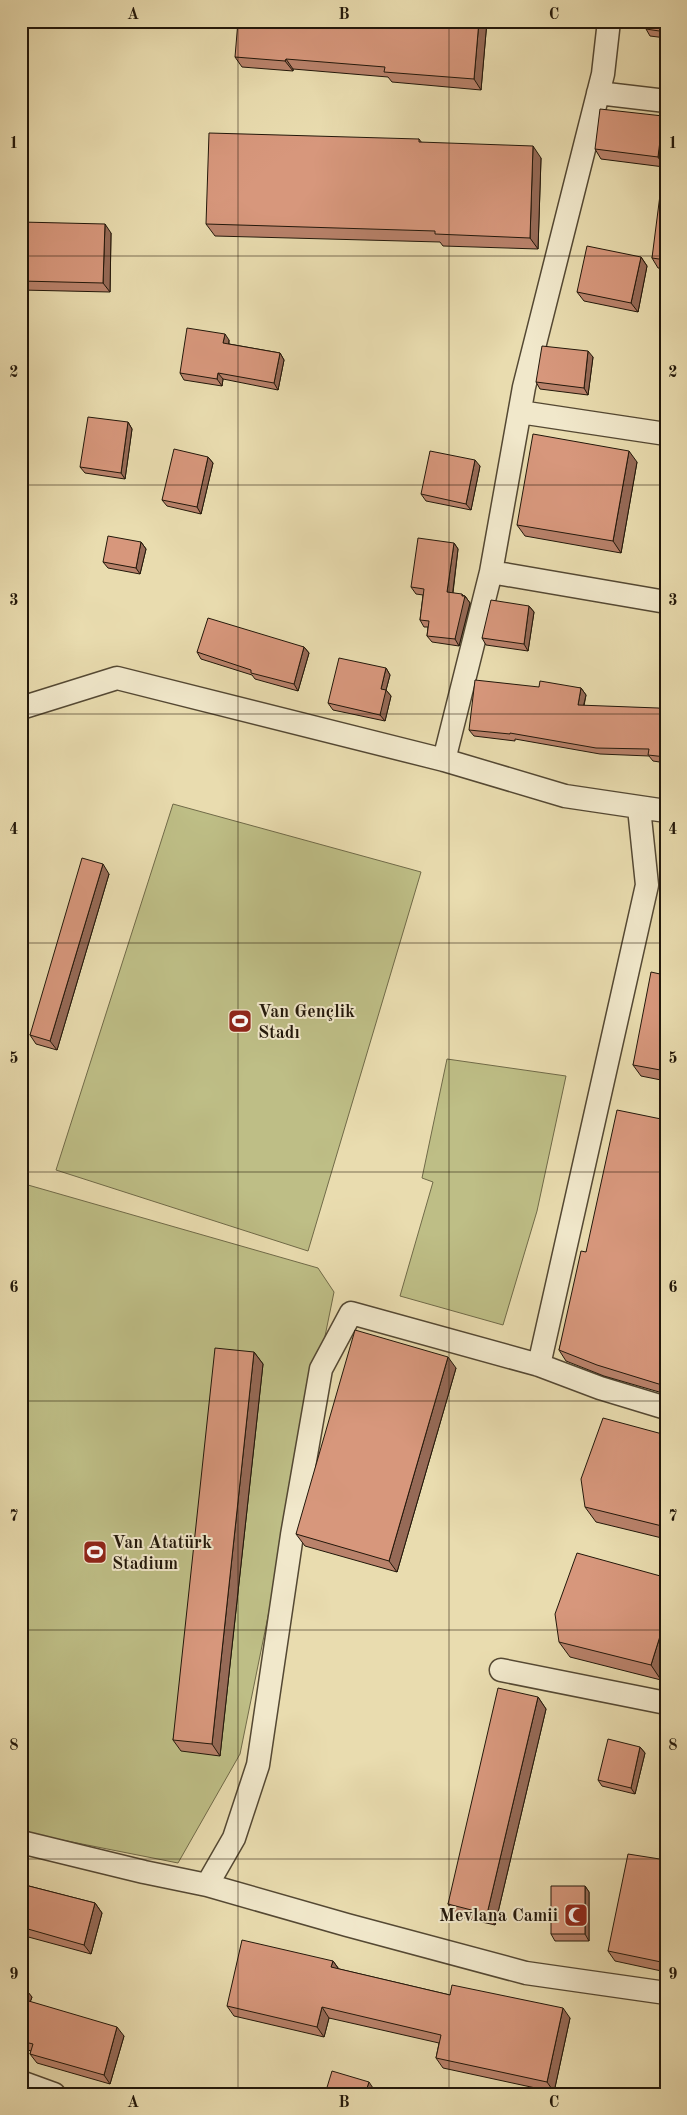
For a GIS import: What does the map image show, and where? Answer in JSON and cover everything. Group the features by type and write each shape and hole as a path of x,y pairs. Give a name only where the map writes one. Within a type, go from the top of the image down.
{"street":[{"path":"444,760 491,572 524,387 603,74 609,21"},
{"path":"598,92 666,100"},
{"path":"520,412 666,434"},
{"path":"491,572 666,602"},
{"path":"21,708 117,678 444,760 565,796 666,811"},
{"path":"539,1365 647,885 639,808"},
{"path":"207,1885 234,1838 258,1765 292,1535 322,1369 351,1313 539,1365 600,1388 666,1408"},
{"path":"501,1670 666,1703"},
{"path":"21,1842 144,1872 207,1885 346,1925 526,1972 666,1993"},
{"path":"21,2082 54,2094"}],"green space":[{"name":"Van Gençlik Stadı","path":"173,804 421,872 308,1251 56,1170"},
{"path":"447,1059 566,1076 537,1211 503,1325 400,1296 433,1182 422,1178"},
{"path":"21,1183 318,1268 334,1292 240,1754 178,1863 62,1840 21,1842"}],"building":[{"path":"238,21 479,21 474,79 384,72 385,67 235,57"},
{"path":"647,21 666,21 666,32 646,29"},
{"path":"600,109 663,116 658,157 595,149"},
{"path":"209,133 419,139 419,142 533,146 530,238 435,234 435,231 206,224"},
{"path":"660,195 666,195 666,260 652,258"},
{"path":"21,222 105,224 103,283 21,281"},
{"path":"587,246 641,257 631,303 577,292"},
{"path":"187,328 225,334 223,343 280,353 274,383 218,373 217,379 180,373"},
{"path":"542,346 588,351 584,388 536,382"},
{"path":"88,417 128,422 121,473 80,467"},
{"path":"533,434 629,451 613,541 517,525"},
{"path":"174,449 208,457 197,507 162,500"},
{"path":"430,451 475,460 466,504 421,494"},
{"path":"108,536 141,542 136,568 103,562"},
{"path":"418,538 454,543 447,592 465,596 455,639 427,636 429,621 420,620 424,589 411,587"},
{"path":"666,556 666,574 663,573"},
{"path":"491,600 529,606 524,644 482,638"},
{"path":"208,618 304,647 294,684 251,673 251,670 197,652"},
{"path":"339,658 386,668 381,689 386,690 380,715 328,703"},
{"path":"475,680 539,687 540,681 581,688 578,705 666,709 666,757 648,755 649,749 596,748 510,733 469,730"},
{"path":"82,858 103,864 50,1041 30,1035"},
{"path":"666,940 666,1071 633,1065 651,972 660,974"},
{"path":"617,1110 666,1120 666,1387 597,1365 559,1350 581,1251 586,1252"},
{"path":"355,1330 448,1357 389,1561 296,1534"},
{"path":"215,1348 254,1352 212,1744 173,1740"},
{"path":"603,1418 666,1435 666,1527 585,1507 581,1479"},
{"path":"577,1553 664,1577 666,1617 651,1665 559,1642 555,1614"},
{"path":"498,1688 538,1697 487,1914 448,1904"},
{"path":"608,1739 640,1747 631,1788 598,1780"},
{"path":"628,1854 666,1860 666,1963 608,1951"},
{"path":"21,1884 95,1903 84,1945 21,1927"},
{"path":"551,1886 585,1886 585,1934 551,1934"},
{"path":"242,1940 333,1961 331,1967 450,1995 452,1985 563,2008 547,2082 436,2058 441,2035 322,2007 317,2027 227,2006"},
{"path":"21,1987 25,1988 22,1999 117,2027 104,2075 30,2054 33,2044 21,2041"},
{"path":"332,2071 369,2082 365,2094 325,2094"}],"place":[{"name":"Van Gençlik Stadı","path":"240,1021"},
{"name":"Van Atatürk Stadium","path":"95,1552"},
{"name":"Mevlana Camii","path":"576,1915"}]}
